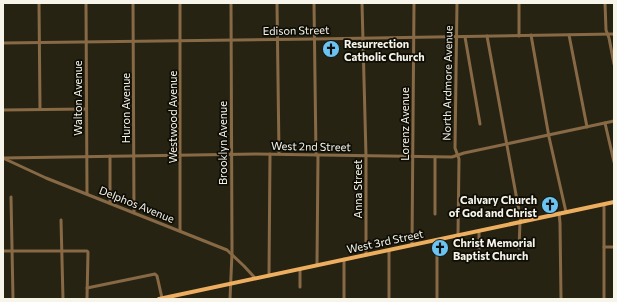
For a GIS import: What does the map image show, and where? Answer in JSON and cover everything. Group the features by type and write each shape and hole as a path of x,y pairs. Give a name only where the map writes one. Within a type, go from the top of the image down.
{"main road":[{"name":"West 3rd Street","path":"160,299 614,202"}],"street":[{"path":"40,3 40,109"},
{"name":"Walton Avenue","path":"86,3 87,194"},
{"name":"Huron Avenue","path":"133,3 134,213"},
{"name":"Westwood Avenue","path":"180,3 180,231"},
{"name":"Brooklyn Avenue","path":"230,3 232,155 232,253 230,299"},
{"path":"276,3 279,154"},
{"path":"314,3 318,265"},
{"name":"Anna Street","path":"362,3 366,156 366,255"},
{"name":"Lorenz Avenue","path":"412,245 414,3"},
{"name":"North Ardmore Avenue","path":"457,3 455,148 459,160 458,235"},
{"path":"519,3 519,36"},
{"path":"605,3 606,30 614,64"},
{"name":"Edison Street","path":"3,42 413,38 614,34"},
{"path":"531,35 549,135 566,212"},
{"path":"570,35 588,127"},
{"path":"487,36 520,222 520,248"},
{"path":"465,37 480,124"},
{"path":"3,110 86,109"},
{"name":"West 2nd Street","path":"3,158 270,154 452,157 614,121"},
{"path":"605,123 614,162"},
{"path":"269,276 270,154"},
{"path":"110,156 110,203"},
{"path":"435,157 435,214"},
{"name":"Delphos Avenue","path":"3,158 20,167 227,250 232,253 255,278"},
{"path":"11,197 13,299"},
{"path":"604,204 604,299"},
{"path":"559,213 561,299"},
{"path":"62,220 62,299"},
{"path":"479,231 479,256"},
{"path":"437,240 437,299"},
{"path":"604,247 614,247"},
{"path":"389,250 390,299"},
{"path":"3,251 87,251 87,299"},
{"path":"344,259 344,299"},
{"path":"300,269 300,287"},
{"path":"87,288 155,274 157,276 160,299"},
{"path":"185,294 186,299"}],"place":[{"name":"Resurrection Catholic Church","path":"331,49"},
{"name":"Calvary Church of God and Christ","path":"550,205"},
{"name":"Christ Memorial Baptist Church","path":"440,248"}]}
